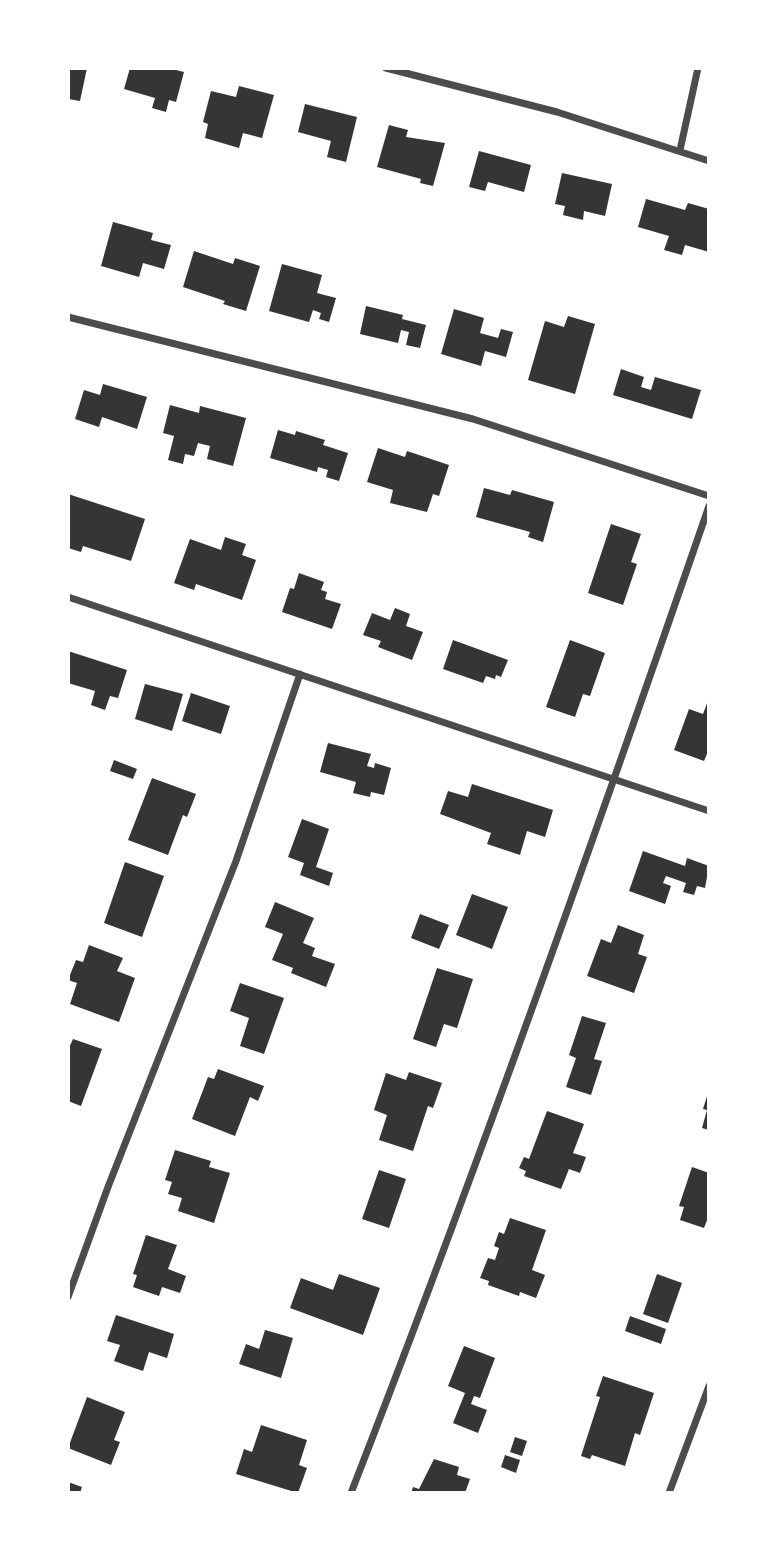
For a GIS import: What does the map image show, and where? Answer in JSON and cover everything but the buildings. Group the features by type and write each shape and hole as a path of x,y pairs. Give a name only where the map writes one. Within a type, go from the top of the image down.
{"street":[{"path":"386,68 557,112 709,161"},
{"path":"680,150 698,68"},
{"path":"68,317 473,419 709,496"},
{"path":"351,1493 423,1308 615,778 709,506"},
{"path":"68,597 709,811"},
{"path":"68,1297 108,1187 236,861 300,674"},
{"path":"669,1493 709,1386"}]}
